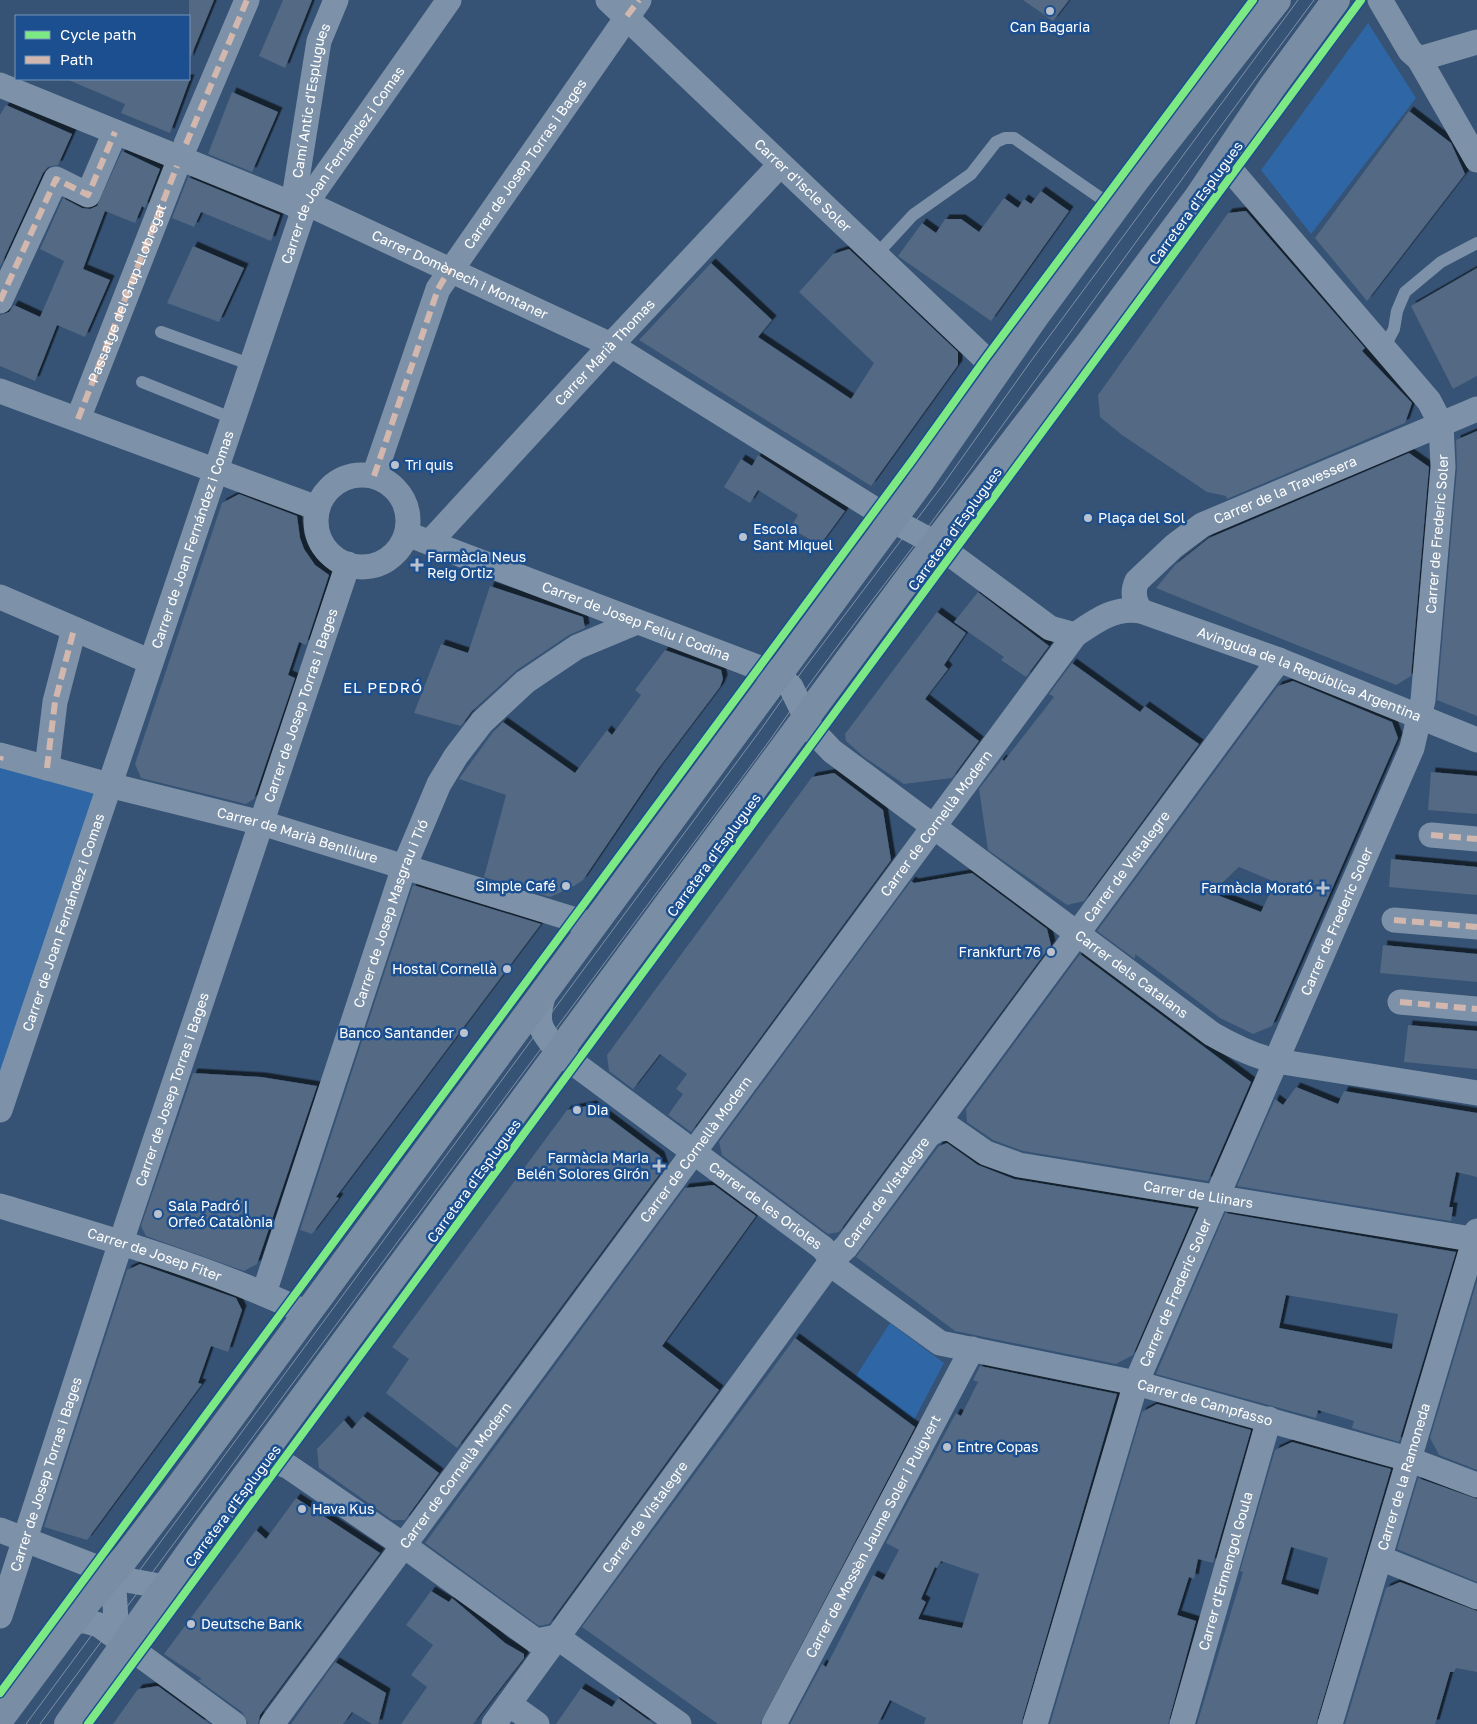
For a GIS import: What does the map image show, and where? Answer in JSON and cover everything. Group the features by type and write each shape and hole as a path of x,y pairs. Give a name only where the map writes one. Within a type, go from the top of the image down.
{"street":[{"name":"Passatge del Grup Llobregat","path":"78,420 181,155 247,0"},
{"name":"Camí Antic d'Esplugues","path":"300,204 319,41 336,0"},
{"name":"Carrer de Joan Fernández i Comas","path":"0,1110 252,366 300,204 449,0"},
{"name":"Carrer d'Iscle Soler","path":"608,0 633,8 780,165 997,370"},
{"path":"0,1719 70,1625 174,1494 592,925 946,448 997,370 1115,208 1277,0"},
{"name":"Carretera d'Esplugues","path":"68,1724 121,1641 164,1587 560,1054 935,543 1060,384 1223,161 1272,87 1336,0"},
{"path":"1380,0 1410,51 1419,59 1477,160"},
{"name":"Carrer de Josep Torras i Bages","path":"374,476 438,289 450,269 633,8"},
{"path":"1419,59 1477,42"},
{"name":"Carrer Domènech i Montaner","path":"0,85 300,204 450,269 610,345 892,520"},
{"path":"0,301 56,179 88,195 115,132"},
{"name":"Carrer de Frederic Soler","path":"1035,1724 1136,1383 1412,748 1421,716 1443,466 1441,424 1429,401 1223,161"},
{"name":"Carrer Marià Thomas","path":"418,538 610,345 780,165"},
{"path":"0,391 317,508"},
{"name":"Carrer de la Travessera","path":"1142,611 1135,600 1134,587 1137,581 1174,546 1202,525 1477,409"},
{"path":"357,475 374,476 388,483 402,496 418,538 401,546 392,557 380,564 367,567 348,564 330,554 322,545 316,527 317,508 323,496 332,485 344,478 357,475"},
{"path":"892,520 935,543 1050,628 1075,635"},
{"name":"Carrer de Josep Feliu i Codina","path":"418,538 778,675 791,687 805,718 817,737 832,751"},
{"name":"Carrer de Josep Torras i Bages","path":"0,1616 121,1242 348,564"},
{"path":"0,597 151,662"},
{"name":"Carrer de Cornellà Modern","path":"272,1724 1075,635 1112,612 1129,609 1142,611"},
{"name":"Avinguda de la República Argentina","path":"1142,611 1279,660 1477,740"},
{"name":"Carrer de Josep Masgrau i Tió","path":"264,1293 404,867 439,784 456,756 482,722 525,682 577,647 637,622"},
{"path":"47,768 55,702 74,629"},
{"name":"Carrer de Vistalegre","path":"494,1724 832,1260 846,1247 1279,660"},
{"name":"Carrer dels Catalans","path":"832,751 1212,1034 1260,1057 1276,1061 1477,1093"},
{"name":"Carrer de Marià Benlliure","path":"0,757 262,823 592,925"},
{"path":"1431,835 1477,839"},
{"path":"1394,920 1477,927"},
{"name":"Carrer de les Orioles","path":"545,991 538,1011 538,1021 543,1034 560,1054 823,1248 840,1271 928,1336"},
{"path":"1400,1002 1477,1009"},
{"name":"Carrer de Llinars","path":"930,1134 939,1129 950,1128 986,1153 1019,1165 1216,1199 1476,1237"},
{"name":"Carrer de Josep Fiter","path":"0,1206 121,1242 264,1293 307,1313"},
{"name":"Carrer de la Ramoneda","path":"1330,1724 1476,1237"},
{"name":"Carrer de Campfasso","path":"928,1336 940,1343 1136,1383 1269,1419 1408,1459 1477,1485"},
{"name":"Carrer de Mossèn Jaume Soler i Puigvert","path":"774,1724 972,1349"},
{"name":"Carrer d'Ermengol Goula","path":"1182,1724 1269,1419"},
{"path":"249,1472 263,1463 284,1464 404,1545 536,1641 557,1637 679,1724"},
{"path":"0,1530 132,1581 164,1587"},
{"path":"1380,1558 1477,1597"},
{"path":"112,1572 121,1641"},
{"path":"70,1625 78,1621 88,1621 99,1625 234,1724"},
{"path":"508,1704 536,1724"}],"lane":[{"path":"876,255 913,216 971,174 996,142 1004,138 1014,138 1115,208"},
{"path":"1384,348 1394,329 1397,311 1405,292 1442,262 1477,243"},
{"path":"161,332 252,366"},
{"path":"142,382 234,419"}],"shaded area":[{"path":"1368,23 1416,98 1311,234 1261,170"},
{"path":"0,766 97,792 0,1083"},
{"path":"890,1323 944,1363 914,1420 856,1376"}],"building":[{"path":"189,0 214,0 190,59 190,15"},
{"path":"283,0 312,0 285,68 259,56"},
{"name":"Can Bagaria","path":"1023,0 1069,0 1053,21"},
{"path":"68,80 190,80 170,133 121,113 125,104"},
{"path":"232,92 278,112 252,172 208,154"},
{"path":"6,105 72,134 58,165 48,167 43,173 0,267 0,115"},
{"path":"1409,111 1451,143 1465,174 1367,301 1315,238"},
{"path":"122,151 160,169 145,208 142,206 135,223 105,211 83,269 110,280 85,337 57,325 35,381 0,366 0,315 9,312 14,305 40,317 64,261 40,249 63,198 82,208 90,209 97,206"},
{"path":"188,177 280,215 271,241 201,212 194,227 172,218"},
{"path":"1041,191 1069,211 991,321 898,256 922,223 936,233 945,219 961,219 979,232 1004,198 1018,208 1024,199 1031,204"},
{"path":"1246,211 1365,348 1362,351 1412,403 1405,423 1227,499 1226,496 1207,492 1122,435 1100,417 1098,395 1228,213"},
{"path":"193,246 244,268 219,322 167,303"},
{"path":"849,249 958,352 958,365 871,486 639,340 711,263 772,320 758,337 851,399 874,363 799,292 833,254"},
{"path":"1477,268 1477,376 1453,389 1411,306"},
{"path":"1477,431 1477,716 1437,700 1457,468 1456,440"},
{"path":"1409,453 1429,467 1411,676 1396,685 1156,588 1175,565 1209,538"},
{"path":"758,455 845,511 820,545 790,528 798,515 758,490 750,503 724,487 741,459 752,466"},
{"path":"239,494 297,516 300,538 304,549 315,565 329,575 306,645 299,642 288,675 295,678 254,799 246,804 141,778 135,764 222,503"},
{"path":"490,586 583,617 585,628 569,635 517,670 472,711 461,726 414,713 441,644 468,653"},
{"path":"978,592 1049,646 1026,677 1001,660 1004,657 954,622"},
{"path":"937,612 966,633 944,665 948,669 925,699 979,741 952,778 904,784 864,757 846,741 845,734"},
{"path":"665,650 721,670 723,679 720,687 658,769 583,880 550,897 484,877 506,795 459,779 493,732 503,722 575,773 607,730 612,735 641,695 635,690"},
{"path":"1072,663 1140,712 1145,706 1199,744 1084,901 1067,905 988,850 979,789 1002,759 1004,761 1054,697 1049,694"},
{"path":"1293,681 1392,722 1398,738 1272,1026 1253,1034 1220,1018 1135,954 1135,959 1097,931 1278,686","holes":["1239,867 1275,882 1261,912 1212,893"]},
{"path":"1431,772 1477,776 1477,814 1428,810"},
{"path":"834,773 883,810 891,860 691,1132 668,1115 683,1094 676,1089 687,1074 660,1054 633,1089 609,1071 607,1055 812,777"},
{"path":"1391,859 1477,867 1477,895 1389,887"},
{"path":"972,873 1047,929 1051,945 839,1232 828,1234 722,1155 719,1142 911,881 914,883"},
{"path":"413,885 541,924 336,1197 339,1198 312,1234 300,1230"},
{"path":"1383,945 1477,954 1477,982 1380,973"},
{"path":"1080,954 1251,1082 1208,1181 1023,1151 993,1140 967,1122 966,1109"},
{"path":"1408,1025 1477,1031 1477,1069 1404,1062"},
{"path":"193,1073 261,1077 317,1086 257,1264 244,1271 146,1236 141,1226"},
{"path":"1296,1087 1338,1104 1344,1091 1477,1113 1477,1177 1456,1172 1449,1207 1453,1207 1451,1221 1237,1186 1275,1099 1283,1105"},
{"path":"592,1105 660,1156 664,1168 457,1448 386,1393 409,1359 392,1347 567,1110"},
{"path":"947,1143 978,1165 1014,1179 1196,1209 1133,1355 1116,1364 955,1331 856,1257 939,1146"},
{"path":"714,1185 756,1216 662,1346 719,1390 549,1624 539,1626 425,1543 685,1188"},
{"path":"1225,1213 1456,1252 1399,1442 1352,1428 1354,1421 1318,1410 1316,1418 1156,1374","holes":["1286,1295 1398,1314 1392,1349 1279,1328"]},
{"path":"140,1264 236,1298 242,1310 228,1352 211,1346 198,1383 202,1384 87,1540 44,1527 127,1270"},
{"path":"1477,1281 1477,1470 1439,1455 1430,1438"},
{"path":"795,1338 915,1427 760,1724 718,1724 582,1627"},
{"path":"980,1366 1117,1394 1021,1724 924,1724 926,1718 890,1700 878,1724 790,1724 822,1664 826,1667 873,1575 883,1580 899,1550 886,1543 956,1413 961,1416 978,1382 973,1380","holes":["941,1561 979,1574 962,1628 918,1619 926,1602 921,1599 935,1567 937,1568"]},
{"path":"1157,1404 1251,1430 1213,1563 1198,1559 1194,1579 1189,1577 1177,1615 1196,1621 1168,1724 1050,1724 1142,1412"},
{"path":"363,1416 439,1473 405,1520 392,1520 319,1468 317,1449 344,1420 352,1429"},
{"path":"1292,1442 1391,1469 1316,1724 1197,1724 1243,1572 1240,1571 1275,1450","holes":["1291,1547 1328,1558 1318,1595 1281,1584"]},
{"path":"1418,1478 1477,1499 1477,1582 1397,1549"},
{"path":"296,1498 380,1553 260,1715 258,1724 248,1724 242,1712 198,1680 202,1679 164,1654 256,1530 266,1539"},
{"path":"1400,1582 1477,1611 1477,1672 1456,1668 1454,1672 1450,1672 1435,1724 1345,1724 1386,1588"},
{"path":"431,1591 449,1602 452,1598 505,1643 524,1654 524,1658 473,1724 401,1724 427,1687 411,1675 433,1645 406,1625"},
{"path":"335,1662 386,1693 378,1724 372,1724 352,1712 343,1724 291,1724"},
{"path":"158,1686 210,1724 113,1724 138,1689"},
{"path":"581,1688 612,1707 618,1698 654,1724 556,1724"}],"tram line":[{"path":"26,1724 803,670 942,486 1031,361 1298,0"},
{"path":"40,1724 954,492 1314,0"}],"marked path":[{"path":"186,144 247,0"},
{"path":"627,16 639,0"},
{"path":"0,301 56,179 88,195 115,132"},
{"path":"78,419 177,166"},
{"path":"374,476 438,289 450,269"},
{"path":"47,768 55,702 74,629"},
{"path":"0,760 1,756"},
{"path":"1431,835 1477,839"},
{"path":"1394,920 1477,927"},
{"path":"1400,1002 1477,1009"}],"cycle path":[{"path":"0,1693 914,458 985,359 1253,0"},
{"path":"88,1724 1361,0"}],"place":[{"name":"Can Bagaria","path":"1050,11"},
{"name":"Tri quis","path":"395,465"},
{"name":"Plaça del Sol","path":"1088,518"},
{"name":"Escola Sant Miquel","path":"743,537"},
{"name":"Farmàcia Neus Reig Ortiz","path":"417,565"},
{"name":"Simple Café","path":"566,886"},
{"name":"Farmàcia Morató","path":"1323,888"},
{"name":"Frankfurt 76","path":"1051,952"},
{"name":"Hostal Cornellà","path":"507,969"},
{"name":"Banco Santander","path":"464,1033"},
{"name":"Dia","path":"577,1110"},
{"name":"Farmàcia Maria Belén Solores Girón","path":"659,1166"},
{"name":"Sala Padró | Orfeó Catalònia","path":"158,1214"},
{"name":"Entre Copas","path":"947,1447"},
{"name":"Hava Kus","path":"302,1509"},
{"name":"Deutsche Bank","path":"191,1624"}],"district":[{"name":"EL PEDRÓ","path":"383,688"}]}
